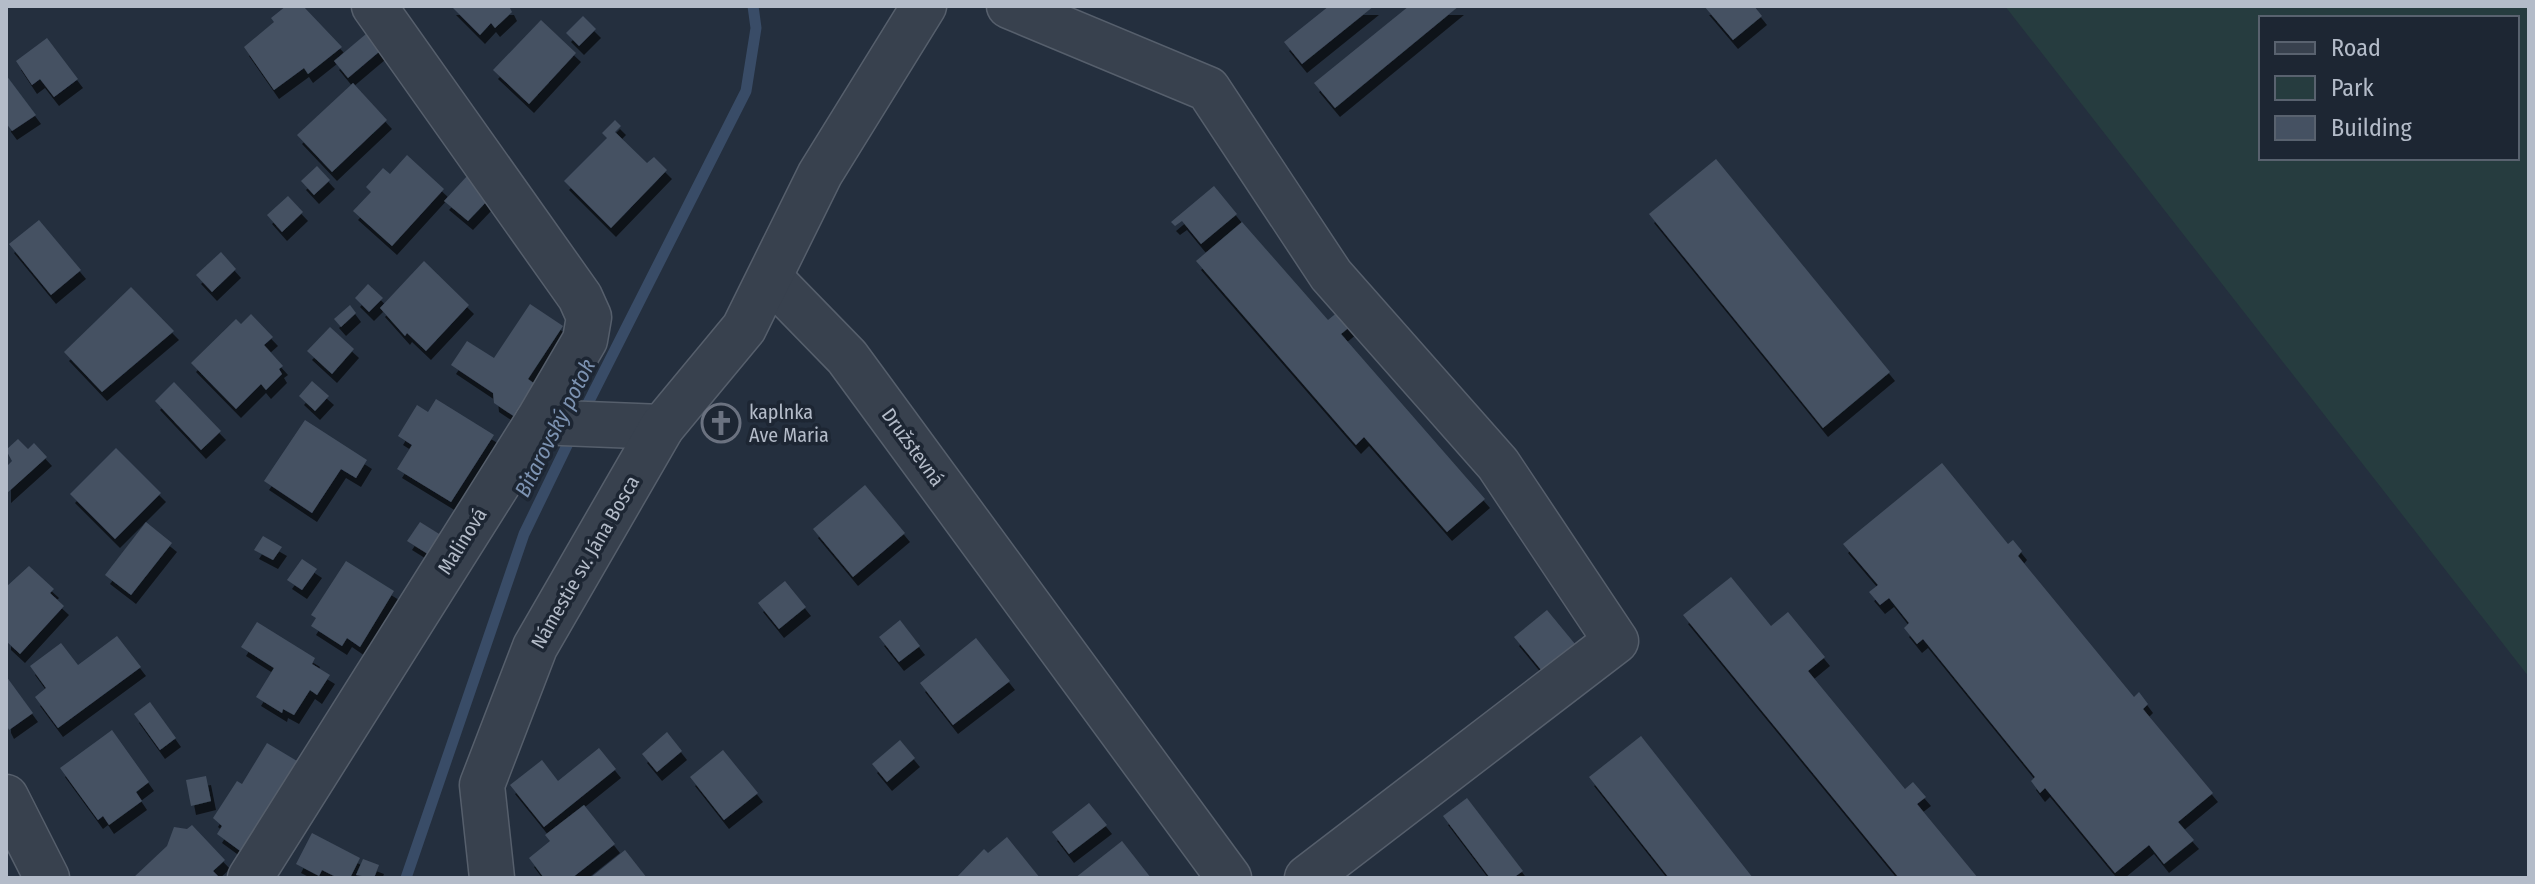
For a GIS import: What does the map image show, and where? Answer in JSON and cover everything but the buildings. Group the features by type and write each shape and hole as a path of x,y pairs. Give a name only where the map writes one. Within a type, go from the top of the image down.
{"street":[{"name":"Malinová","path":"250,878 556,422 585,340 589,317 580,297 374,6"},
{"path":"770,278 820,174 924,6"},
{"path":"1009,6 1208,89 1331,275 1498,464 1616,641 1307,878"},
{"name":"Námestie sv. Jána Bosca","path":"492,878 482,785 535,647 650,427 744,328 770,278"},
{"name":"Družstevná","path":"770,278 847,357 1229,878"},
{"path":"556,422 650,427"},
{"path":"6,797 47,878"}],"green space":[{"path":"2005,6 2529,6 2529,677"}],"waterway":[{"name":"Bitarovský potok","path":"583,413 746,91 756,28 753,6"},
{"name":"Bitarovský potok","path":"406,878 524,534 573,433"}],"place":[{"name":"kaplnka Ave Maria","path":"721,423"}]}
